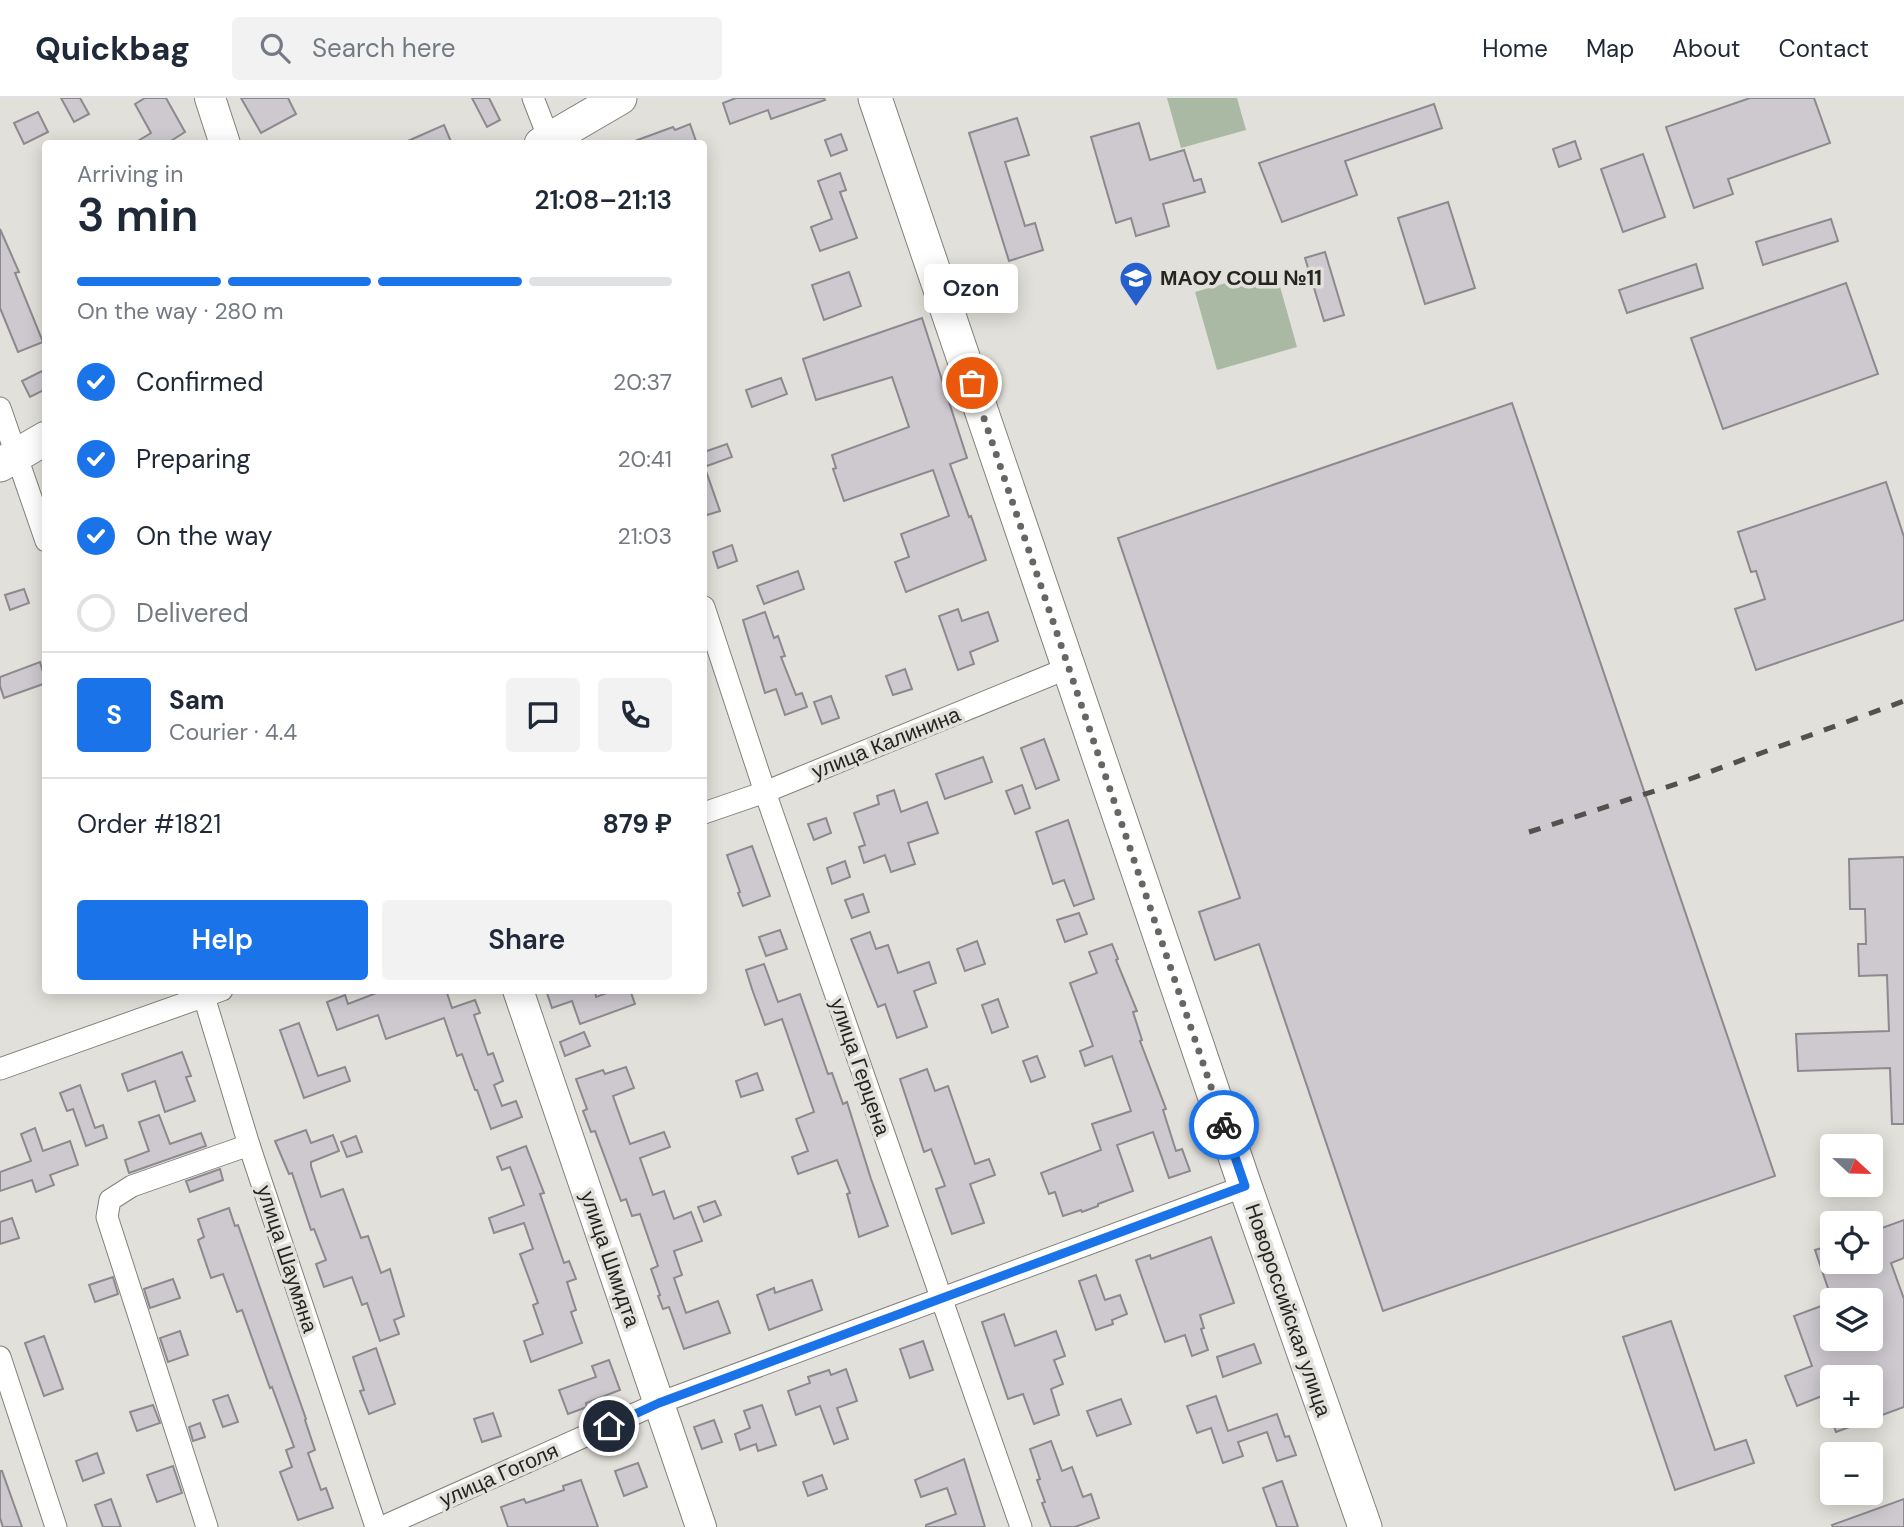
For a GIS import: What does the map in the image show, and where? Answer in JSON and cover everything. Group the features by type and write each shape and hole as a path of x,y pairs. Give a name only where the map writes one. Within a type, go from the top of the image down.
{"main road":[{"path":"550,140 620,98"},
{"name":"Новороссийская улица","path":"875,98 1245,1186 1365,1527"},
{"path":"8,460 42,440"}],"street":[{"path":"210,98 224,140"},
{"path":"533,98 546,140"},
{"path":"0,408 8,460 42,532"},
{"name":"улица Герцена","path":"707,616 765,792 1021,1527"},
{"name":"улица Калинина","path":"707,812 765,792 1068,668"},
{"path":"0,1069 206,994"},
{"name":"улица Шаумяна","path":"209,994 249,1145 376,1527"},
{"name":"улица Шмидта","path":"519,994 701,1527"},
{"path":"207,1527 107,1217 110,1200 132,1186 249,1145"},
{"name":"улица Гоголя","path":"382,1527 659,1403 1245,1186"},
{"path":"0,1357 56,1527"}],"green space":[{"path":"1167,98 1237,98 1246,130 1181,148"},
{"path":"1275,269 1297,347 1217,370 1195,292"}],"building":[{"path":"61,98 80,98 89,114 74,122"},
{"path":"145,98 166,98 185,132 172,140 140,140 151,133 135,104"},
{"path":"241,98 288,98 296,114 261,133"},
{"path":"472,98 489,98 500,120 487,127"},
{"path":"736,98 825,100 771,119 768,110 730,124 723,103"},
{"path":"1750,98 1814,98 1830,143 1728,179 1733,194 1694,208 1666,127"},
{"path":"1434,104 1442,128 1345,161 1357,195 1282,222 1259,163"},
{"path":"38,112 48,132 24,144 14,123"},
{"path":"1017,118 1029,155 1005,162 1025,226 1035,223 1043,250 1009,261 969,133"},
{"path":"1139,123 1150,160 1184,150 1194,181 1201,179 1205,192 1163,204 1169,226 1136,236 1131,218 1116,223 1091,137"},
{"path":"690,124 696,140 637,140 673,127 675,130"},
{"path":"444,125 450,140 410,140"},
{"path":"841,134 847,150 831,156 825,140"},
{"path":"1575,141 1581,159 1559,167 1553,149"},
{"path":"1643,154 1665,217 1623,232 1601,169"},
{"path":"840,173 846,190 840,192 857,238 820,251 811,227 832,219 818,181"},
{"path":"1448,202 1475,288 1425,304 1398,218"},
{"path":"1831,219 1838,241 1763,265 1756,242"},
{"path":"0,229 19,272 15,273 42,342 18,352 0,308"},
{"path":"1325,252 1344,315 1324,321 1305,258"},
{"path":"1696,264 1703,288 1627,313 1619,290"},
{"path":"849,272 861,306 824,320 812,285"},
{"path":"1846,283 1878,374 1723,429 1691,338"},
{"path":"922,318 967,458 950,464 986,560 906,592 895,562 909,557 901,534 949,516 933,470 844,501 833,469 836,468 832,455 909,427 892,377 816,400 803,359"},
{"path":"42,371 42,391 30,397 22,381"},
{"path":"781,378 787,394 752,407 746,390"},
{"path":"1512,403 1775,1176 1383,1311 1259,944 1215,960 1199,912 1240,898 1118,538"},
{"path":"727,444 732,457 707,466 707,451"},
{"path":"707,474 720,511 707,515"},
{"path":"1886,482 1904,537 1904,620 1756,670 1735,609 1765,599 1756,571 1751,572 1738,532"},
{"path":"732,545 737,561 718,568 713,552"},
{"path":"798,571 804,589 764,604 757,586"},
{"path":"24,589 29,603 10,610 5,595"},
{"path":"958,609 962,621 988,612 998,641 970,652 974,664 958,670 939,616"},
{"path":"765,612 774,638 778,636 785,656 781,657 796,695 802,693 807,707 785,715 776,689 765,693 743,620"},
{"path":"40,662 42,669 42,684 4,698 0,677"},
{"path":"905,669 912,689 893,695 886,676"},
{"path":"831,696 839,718 822,724 814,702"},
{"path":"1044,739 1059,780 1036,789 1021,748"},
{"path":"983,757 992,782 945,799 936,774"},
{"path":"1022,785 1030,808 1015,814 1006,791"},
{"path":"894,790 901,812 927,802 938,833 908,843 915,864 891,872 885,855 864,863 859,847 865,845 854,813 879,804 877,796"},
{"path":"826,818 831,833 814,840 808,824"},
{"path":"1068,820 1094,899 1074,906 1064,880 1053,884 1036,832"},
{"path":"752,846 770,896 743,906 727,855"},
{"path":"1904,857 1904,1124 1892,1124 1890,1068 1798,1071 1796,1034 1889,1031 1887,975 1859,976 1858,944 1866,944 1865,909 1850,909 1849,859"},
{"path":"845,861 850,877 832,884 827,868"},
{"path":"863,894 869,912 852,918 845,900"},
{"path":"1079,913 1087,934 1065,942 1057,920"},
{"path":"780,930 787,949 766,956 759,937"},
{"path":"870,932 876,949 888,945 898,973 929,962 936,983 914,991 927,1027 897,1038 885,1004 878,1007 851,939"},
{"path":"977,941 985,964 965,971 957,949"},
{"path":"1112,944 1137,1011 1133,1012 1142,1040 1140,1041 1166,1109 1163,1110 1176,1151 1182,1149 1190,1171 1169,1178 1153,1132 1117,1145 1133,1191 1082,1212 1081,1210 1063,1216 1055,1192 1049,1194 1041,1173 1101,1150 1092,1124 1131,1111 1112,1056 1085,1066 1080,1051 1093,1046 1070,983 1097,973 1089,952"},
{"path":"764,964 778,1002 800,994 828,1074 832,1073 843,1104 847,1102 888,1226 859,1237 847,1194 850,1193 837,1160 798,1174 792,1157 808,1151 796,1119 814,1112 782,1019 765,1025 752,989 746,970"},
{"path":"374,994 447,994 452,1008 475,1000 480,1013 474,1015 488,1055 493,1053 503,1081 494,1085 502,1106 516,1101 522,1117 491,1129 462,1054 457,1056 444,1018 386,1039 378,1015 337,1030 327,1002 345,995 348,1004"},
{"path":"547,994 596,994 596,997 604,994 631,994 635,1004 580,1024 572,1001 552,1008"},
{"path":"998,999 1008,1027 992,1033 982,1005"},
{"path":"299,1023 318,1076 345,1067 350,1081 304,1098 280,1030"},
{"path":"584,1032 590,1046 565,1056 560,1042"},
{"path":"182,1052 191,1076 186,1077 195,1101 165,1112 155,1081 128,1091 122,1074"},
{"path":"1037,1056 1045,1077 1031,1082 1023,1061"},
{"path":"626,1067 634,1088 613,1096 630,1144 664,1132 670,1147 640,1158 653,1195 664,1191 674,1219 691,1212 702,1241 674,1251 682,1275 674,1278 686,1313 718,1301 730,1333 684,1349 669,1307 663,1309 658,1296 660,1295 651,1269 658,1266 640,1214 632,1216 626,1199 621,1201 595,1131 591,1132 583,1111 587,1109 576,1079 603,1070 605,1074"},
{"path":"927,1069 935,1091 948,1086 975,1164 989,1159 995,1175 970,1184 984,1223 952,1234 936,1189 945,1186 931,1149 924,1152 900,1079"},
{"path":"757,1073 763,1090 741,1097 736,1081"},
{"path":"80,1085 95,1128 103,1125 107,1138 86,1146 73,1109 67,1111 60,1093"},
{"path":"159,1115 170,1144 201,1133 206,1146 129,1173 125,1160 149,1151 139,1122"},
{"path":"35,1128 43,1151 70,1141 78,1165 50,1175 54,1185 36,1192 32,1180 0,1191 0,1172 31,1161 21,1134"},
{"path":"306,1130 311,1143 333,1135 339,1151 311,1162 321,1197 343,1189 361,1238 368,1236 381,1273 390,1269 404,1316 394,1320 399,1334 380,1341 367,1303 362,1305 352,1277 324,1287 316,1264 326,1260 314,1229 311,1230 292,1173 289,1174 275,1141"},
{"path":"356,1136 362,1152 347,1157 341,1142"},
{"path":"526,1146 544,1193 540,1194 564,1263 569,1261 576,1279 567,1282 576,1310 571,1312 582,1343 531,1362 524,1341 543,1334 533,1305 538,1303 520,1254 533,1249 524,1223 494,1233 489,1218 524,1205 510,1167 502,1170 497,1157"},
{"path":"220,1169 223,1180 190,1192 186,1181"},
{"path":"715,1201 721,1215 704,1222 698,1207"},
{"path":"229,1208 235,1226 238,1225 306,1419 315,1450 308,1453 321,1490 326,1488 333,1508 298,1520 280,1472 292,1467 286,1450 294,1447 242,1310 237,1312 223,1274 211,1278 198,1240 204,1237 198,1219"},
{"path":"12,1218 19,1238 0,1244 0,1222"},
{"path":"1904,1220 1904,1258 1891,1263 1904,1299 1904,1407 1883,1415 1883,1365 1820,1365 1820,1397 1797,1406 1785,1376 1812,1366 1794,1316 1820,1306 1820,1351 1883,1351 1883,1288 1828,1288 1823,1274 1883,1274 1883,1228"},
{"path":"1211,1237 1234,1303 1200,1315 1204,1328 1201,1329 1208,1350 1192,1356 1185,1335 1165,1342 1136,1260 1150,1255 1151,1259"},
{"path":"1820,1249 1820,1265 1815,1250"},
{"path":"1096,1275 1105,1300 1120,1295 1127,1314 1112,1320 1113,1324 1096,1330 1079,1281"},
{"path":"113,1277 118,1294 95,1302 89,1285"},
{"path":"173,1279 180,1298 150,1308 144,1289"},
{"path":"812,1280 822,1310 769,1330 757,1295 774,1288 775,1293"},
{"path":"1004,1314 1015,1346 1056,1331 1065,1356 1054,1360 1063,1384 1051,1389 1059,1415 1034,1424 1023,1394 1008,1399 982,1322"},
{"path":"1671,1321 1715,1450 1746,1440 1754,1463 1675,1490 1623,1337"},
{"path":"180,1331 188,1355 168,1362 160,1338"},
{"path":"44,1336 63,1389 44,1396 25,1343"},
{"path":"923,1341 933,1370 910,1378 900,1349"},
{"path":"1254,1344 1261,1363 1223,1377 1217,1357"},
{"path":"376,1348 395,1404 369,1414 360,1391 364,1390 353,1357"},
{"path":"609,1360 620,1390 586,1403 587,1407 568,1414 559,1390 596,1377 592,1366"},
{"path":"846,1369 857,1401 837,1408 848,1439 834,1444 820,1406 796,1415 788,1391 810,1383 808,1377 829,1370 831,1375"},
{"path":"228,1395 238,1422 223,1427 213,1400"},
{"path":"1216,1396 1228,1431 1277,1414 1285,1437 1289,1436 1296,1455 1277,1461 1267,1432 1238,1442 1243,1456 1223,1463 1211,1428 1197,1433 1187,1406"},
{"path":"1121,1399 1131,1424 1097,1436 1087,1411"},
{"path":"153,1405 160,1423 137,1431 130,1412"},
{"path":"762,1405 776,1445 758,1451 756,1444 740,1450 735,1434 750,1428 744,1411"},
{"path":"493,1413 501,1436 482,1442 474,1419"},
{"path":"714,1420 722,1442 702,1449 694,1427"},
{"path":"200,1423 205,1437 193,1441 189,1427"},
{"path":"1051,1441 1062,1471 1072,1467 1083,1497 1091,1494 1099,1518 1075,1527 1051,1527 1042,1503 1045,1502 1037,1480 1040,1479 1030,1449"},
{"path":"97,1453 104,1473 83,1481 76,1461"},
{"path":"964,1459 985,1527 926,1527 956,1514 947,1488 921,1497 915,1480"},
{"path":"638,1463 647,1487 624,1496 615,1471"},
{"path":"173,1466 182,1493 157,1502 147,1475"},
{"path":"0,1471 22,1527 3,1527 0,1518"},
{"path":"822,1475 827,1489 808,1496 803,1482"},
{"path":"581,1480 598,1527 508,1527 501,1507 524,1499 526,1503 564,1490 563,1486"},
{"path":"1282,1481 1298,1527 1277,1527 1263,1488"},
{"path":"111,1499 121,1527 103,1527 95,1505"},
{"path":"1904,1499 1904,1527 1832,1525"}],"railway":[{"path":"1529,832 1679,783 1904,701"}],"way so far":[{"path":"972,383 1224,1125"}],"place":[{"name":"МАОУ СОШ №11","path":"1136,308"},
{"name":"Ozon","path":"972,383"}],"route":[{"path":"609,1426 659,1403 1245,1186 1224,1125"}]}
